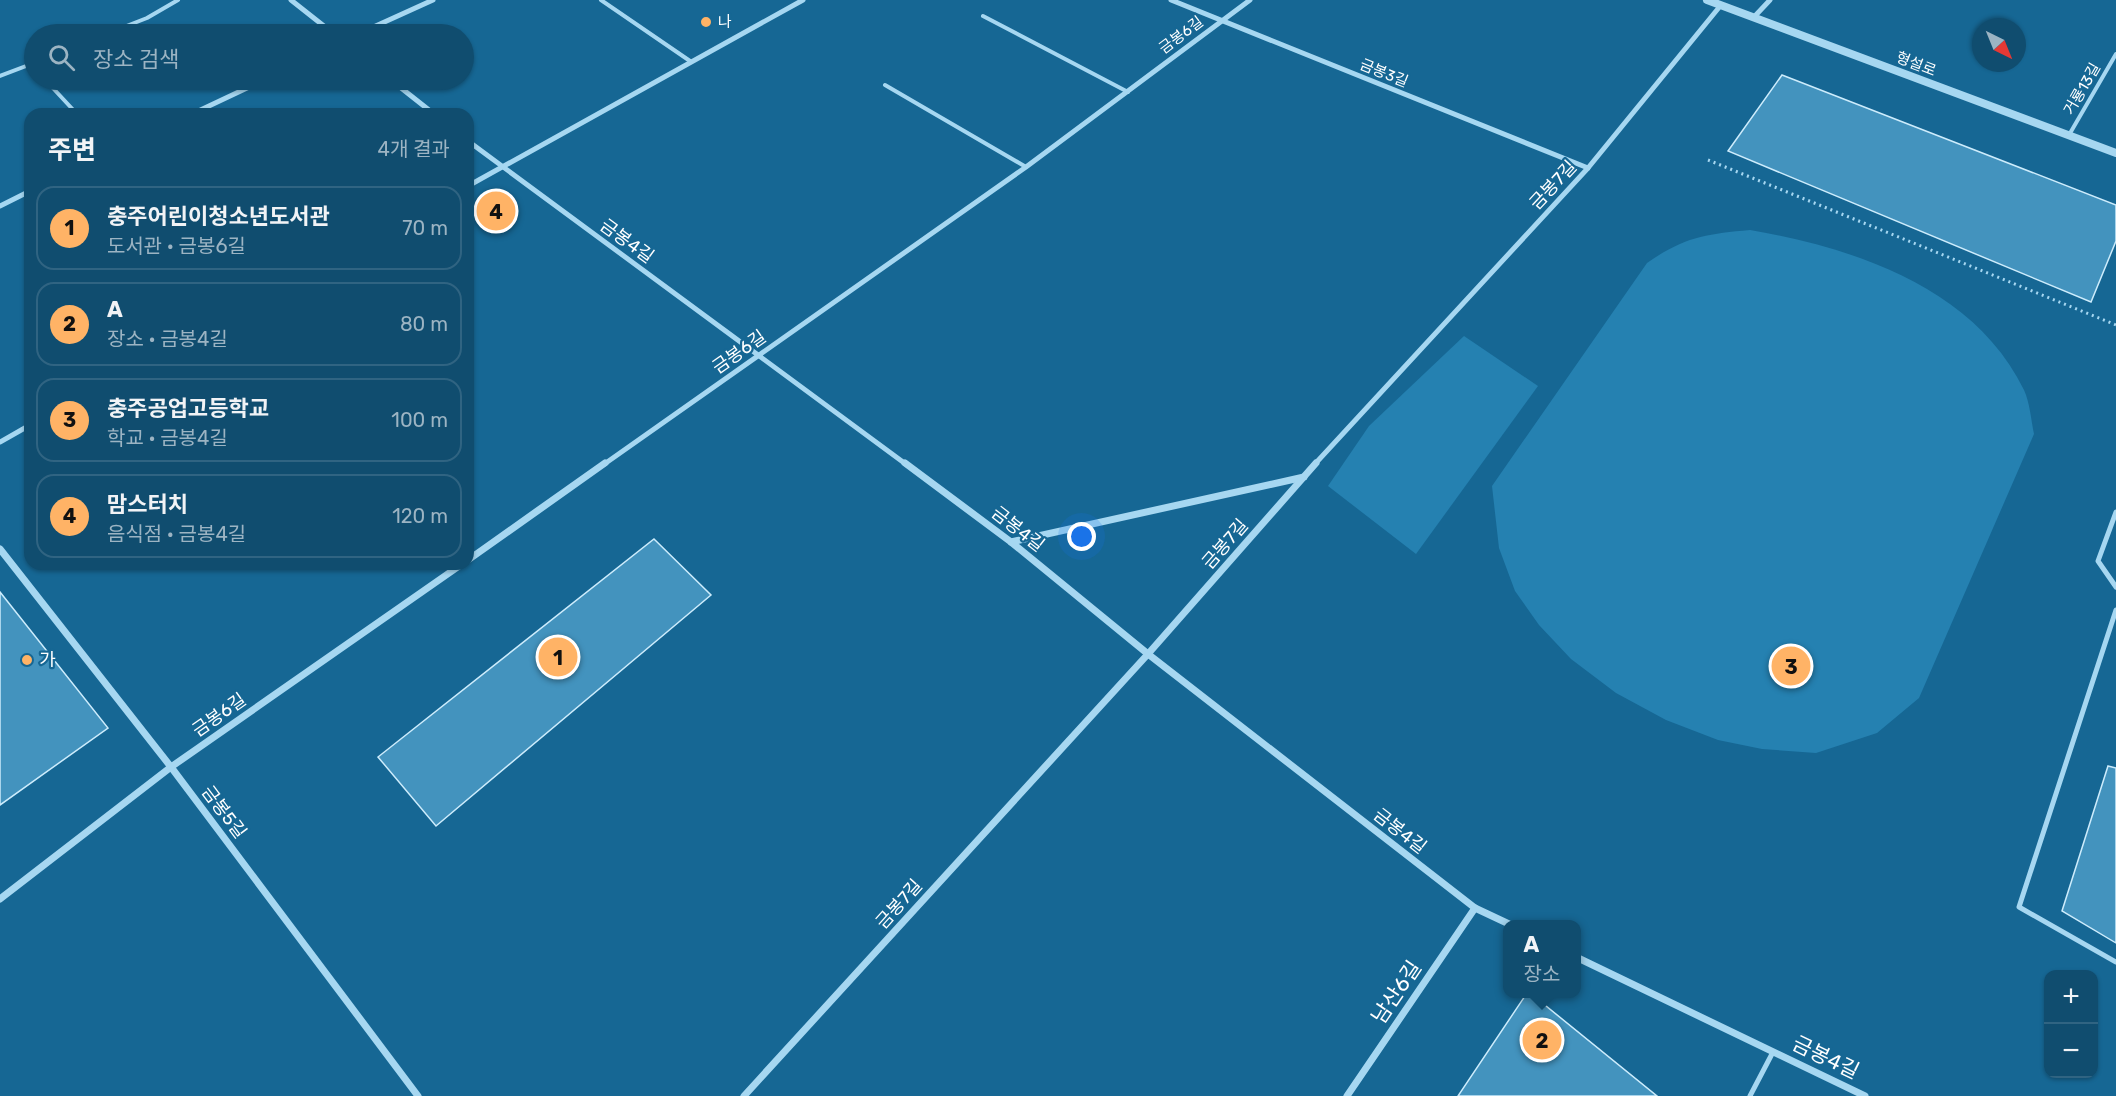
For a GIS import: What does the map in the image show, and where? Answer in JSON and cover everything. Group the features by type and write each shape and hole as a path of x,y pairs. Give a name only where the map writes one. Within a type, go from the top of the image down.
{"street":[{"path":"291,0 321,24"},
{"path":"380,24 433,0"},
{"path":"474,183 803,0"},
{"name":"금봉3길","path":"1171,0 1588,168"},
{"name":"금봉6길","path":"474,556 1026,167 1250,0"},
{"name":"형설로","path":"1707,0 2116,153"},
{"path":"1754,18 1770,0"},
{"name":"금봉7길","path":"744,1096 1148,654 1304,476 1588,168 1720,5"},
{"path":"205,108 243,90"},
{"path":"404,90 426,108"},
{"name":"금봉4길","path":"474,146 1011,542 1148,654 1475,908 1503,921"},
{"path":"0,206 24,195"},
{"path":"0,442 24,428"},
{"path":"1011,542 1304,476"},
{"name":"금봉5길","path":"0,549 171,767 418,1096"},
{"name":"금봉6길","path":"0,899 171,767 453,570"},
{"name":"남산6길","path":"1347,1096 1475,908"},
{"name":"금봉4길","path":"1581,959 1865,1096"}],"lane":[{"path":"132,24 178,0"},
{"path":"601,0 690,61"},
{"path":"983,16 1128,92"},
{"name":"거룡13길","path":"2069,135 2116,54"},
{"path":"0,76 24,67"},
{"path":"885,86 1026,167"},
{"path":"55,90 71,108"},
{"path":"2116,512 2098,561 2116,587"},
{"path":"2116,610 2019,907 2116,962"},
{"path":"1750,1096 1773,1052"}],"path":[{"path":"1708,160 2116,325"}],"shaded area":[{"path":"1750,230 1830,248 1869,261 1907,278 1943,299 1975,324 2002,354 2026,395 2034,434 1919,698 1877,733 1816,753 1762,749 1718,740 1666,720 1616,693 1571,659 1539,625 1515,591 1499,548 1492,486 1647,263 1673,247 1696,238"},
{"path":"1464,336 1538,386 1416,554 1328,486 1369,426"}],"building":[{"path":"1782,75 2116,205 2116,241 2091,302 1728,151"},
{"path":"654,539 711,595 436,826 378,757"},
{"name":"가","path":"0,592 108,728 0,805"},
{"path":"2108,766 2116,768 2116,943 2062,911"},
{"path":"1524,998 1536,998 1657,1096 1458,1096"}],"place":[{"name":"나","path":"706,22"},
{"name":"맘스터치","path":"496,211"},
{"name":"충주어린이청소년도서관","path":"558,657"},
{"name":"가","path":"27,660"},
{"name":"충주공업고등학교","path":"1791,666"},
{"name":"A","path":"1542,1040"}]}
